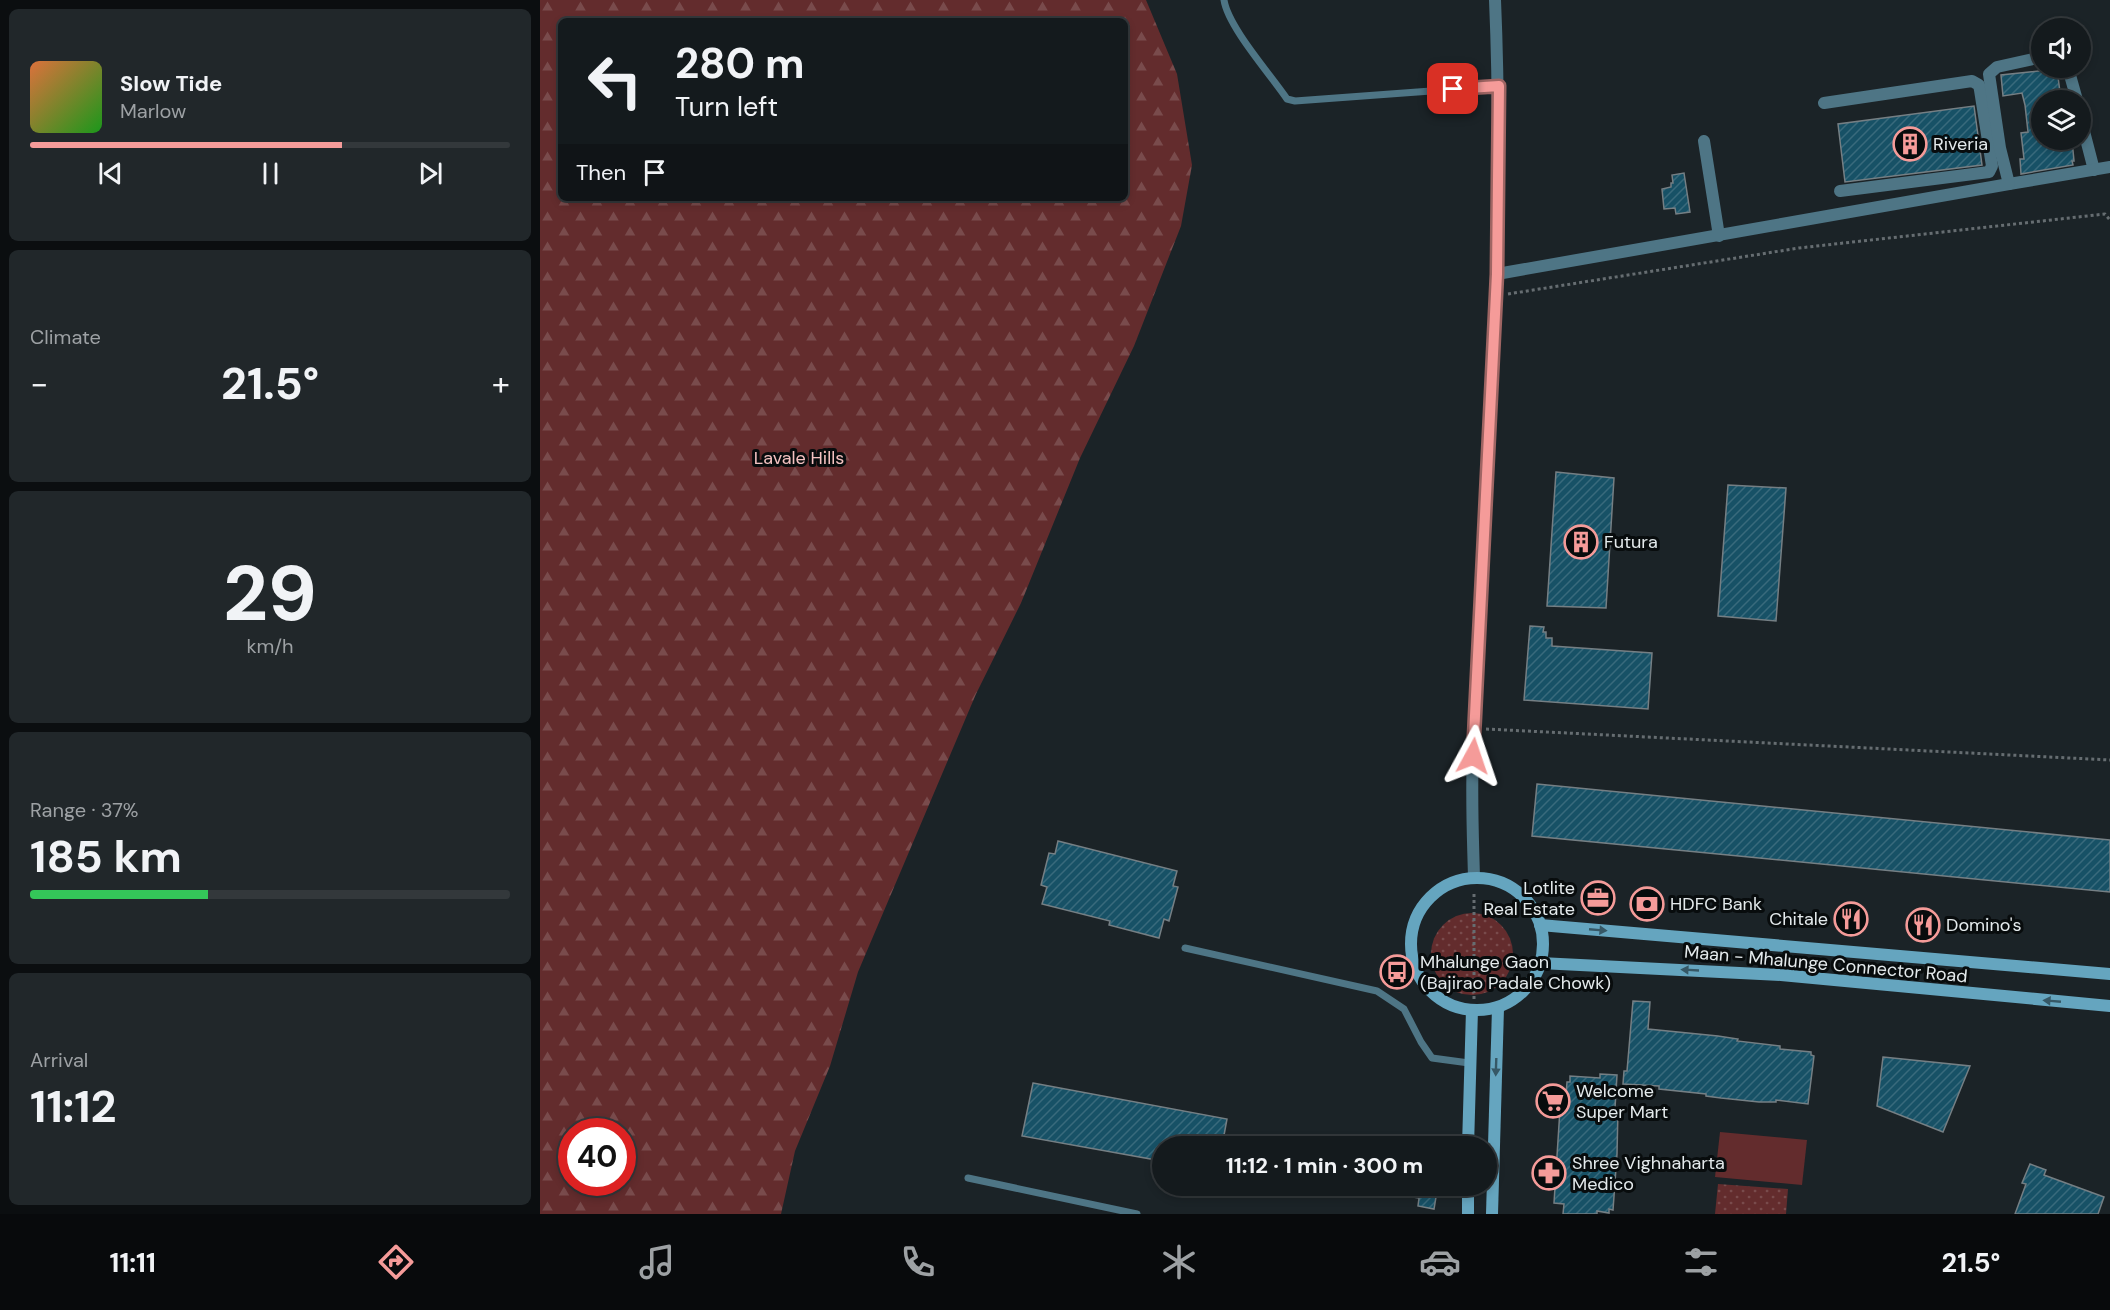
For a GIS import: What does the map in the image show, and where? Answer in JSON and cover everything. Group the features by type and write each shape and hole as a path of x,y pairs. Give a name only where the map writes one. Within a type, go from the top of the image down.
{"main road":[{"path":"1474,878 1496,880 1515,890 1531,905 1540,925 1542,944 1540,963 1530,983 1514,998 1498,1008 1472,1010 1441,999 1432,993 1418,975 1411,954 1412,932 1419,911 1433,894 1452,882 1474,878"},
{"name":"Maan - Mhalunge Connector Road","path":"1540,925 2110,974"},
{"name":"Maan - Mhalunge Connector Road","path":"1540,963 1781,975 2110,1006"},
{"path":"1492,1214 1498,1008"},
{"path":"1468,1136 1472,1010"},
{"path":"1468,1196 1468,1214"}],"street":[{"path":"1474,878 1473,756 1497,274 1499,86 1495,0"},
{"path":"2009,184 2000,148 1989,74 1997,67 2031,59"},
{"path":"1824,103 1972,81 1979,85 1991,170 1986,173 1840,191"},
{"path":"1704,141 1719,236"},
{"path":"2089,150 2094,170"},
{"path":"1497,274 2110,167"},
{"path":"1905,182 1907,203"}],"lane":[{"path":"1224,0 1225,7 1237,28 1287,99 1295,101 1499,86"},
{"path":"1185,948 1377,991 1404,1009 1432,1058 1469,1063"},
{"path":"968,1178 1137,1214"}],"path":[{"path":"1495,297 1799,248 2105,214 2110,220"},
{"path":"1475,729 2110,760"},
{"path":"1472,1010 1475,995 1474,878"}],"green space":[{"name":"Lavale Hills","path":"540,0 1146,0 1177,74 1192,165 1181,226 1134,346 1080,458 1021,603 976,694 858,972 830,1066 795,1151 781,1214 540,1214"},
{"path":"1472,913 1488,916 1501,925 1510,938 1513,954 1510,970 1501,983 1488,992 1472,995 1456,992 1443,983 1434,970 1431,954 1434,938 1443,925 1456,916"},
{"path":"1720,1132 1807,1140 1802,1185 1715,1177"},
{"path":"1718,1184 1788,1189 1786,1214 1715,1214"}],"building":[{"path":"2031,72 2031,78 2058,78 2060,90 2031,90 2031,150 2073,150 2073,165 2021,174 2020,159 2024,159 2021,133 2028,132 2025,105 2022,93 2003,96 2001,75"},
{"name":"Riveria","path":"1974,106 1982,165 1845,182 1838,124"},
{"path":"1684,173 1690,212 1676,214 1675,208 1664,209 1662,189 1671,187 1672,175"},
{"name":"Futura","path":"1556,472 1614,478 1606,608 1547,606"},
{"path":"1728,485 1786,488 1776,621 1718,616"},
{"path":"1530,626 1544,627 1543,632 1546,632 1546,638 1552,638 1552,646 1652,653 1648,709 1524,700"},
{"path":"1537,784 2110,840 2110,892 1532,836"},
{"path":"1058,841 1177,871 1173,886 1178,887 1169,921 1164,919 1159,938 1109,925 1110,921 1042,904 1047,887 1041,885 1049,853 1055,854"},
{"path":"1633,1001 1650,1002 1648,1029 1718,1036 1738,1039 1737,1041 1780,1046 1780,1049 1811,1052 1814,1056 1808,1104 1721,1098 1706,1096 1706,1094 1659,1089 1659,1086 1623,1084 1624,1071 1627,1071"},
{"path":"1883,1057 1970,1066 1943,1132 1877,1106"},
{"path":"1600,1074 1617,1075 1615,1108 1618,1109 1617,1154 1613,1210 1609,1209 1609,1213 1597,1211 1597,1214 1563,1214 1564,1204 1554,1203 1560,1109 1565,1109 1567,1082 1570,1082 1570,1076 1600,1078"},
{"path":"1033,1083 1227,1119 1224,1136 1152,1136 1152,1159 1022,1136"},
{"path":"2030,1164 2046,1170 2044,1175 2104,1197 2098,1214 2015,1214 2026,1184 2022,1183"},
{"path":"1407,1196 1436,1196 1434,1209 1418,1206 1419,1198"}],"place":[{"name":"Riveria","path":"1910,144"},
{"name":"Futura","path":"1581,542"},
{"name":"Lotlite Real Estate","path":"1598,898"},
{"name":"HDFC Bank","path":"1647,904"},
{"name":"Chitale","path":"1851,919"},
{"name":"Domino's","path":"1923,925"},
{"name":"Mhalunge Gaon (Bajirao Padale Chowk)","path":"1397,972"},
{"name":"Welcome Super Mart","path":"1553,1101"},
{"name":"Shree Vighnaharta Medico","path":"1549,1173"}],"route":[{"path":"1453,89 1499,86 1497,274 1473,756"}]}
